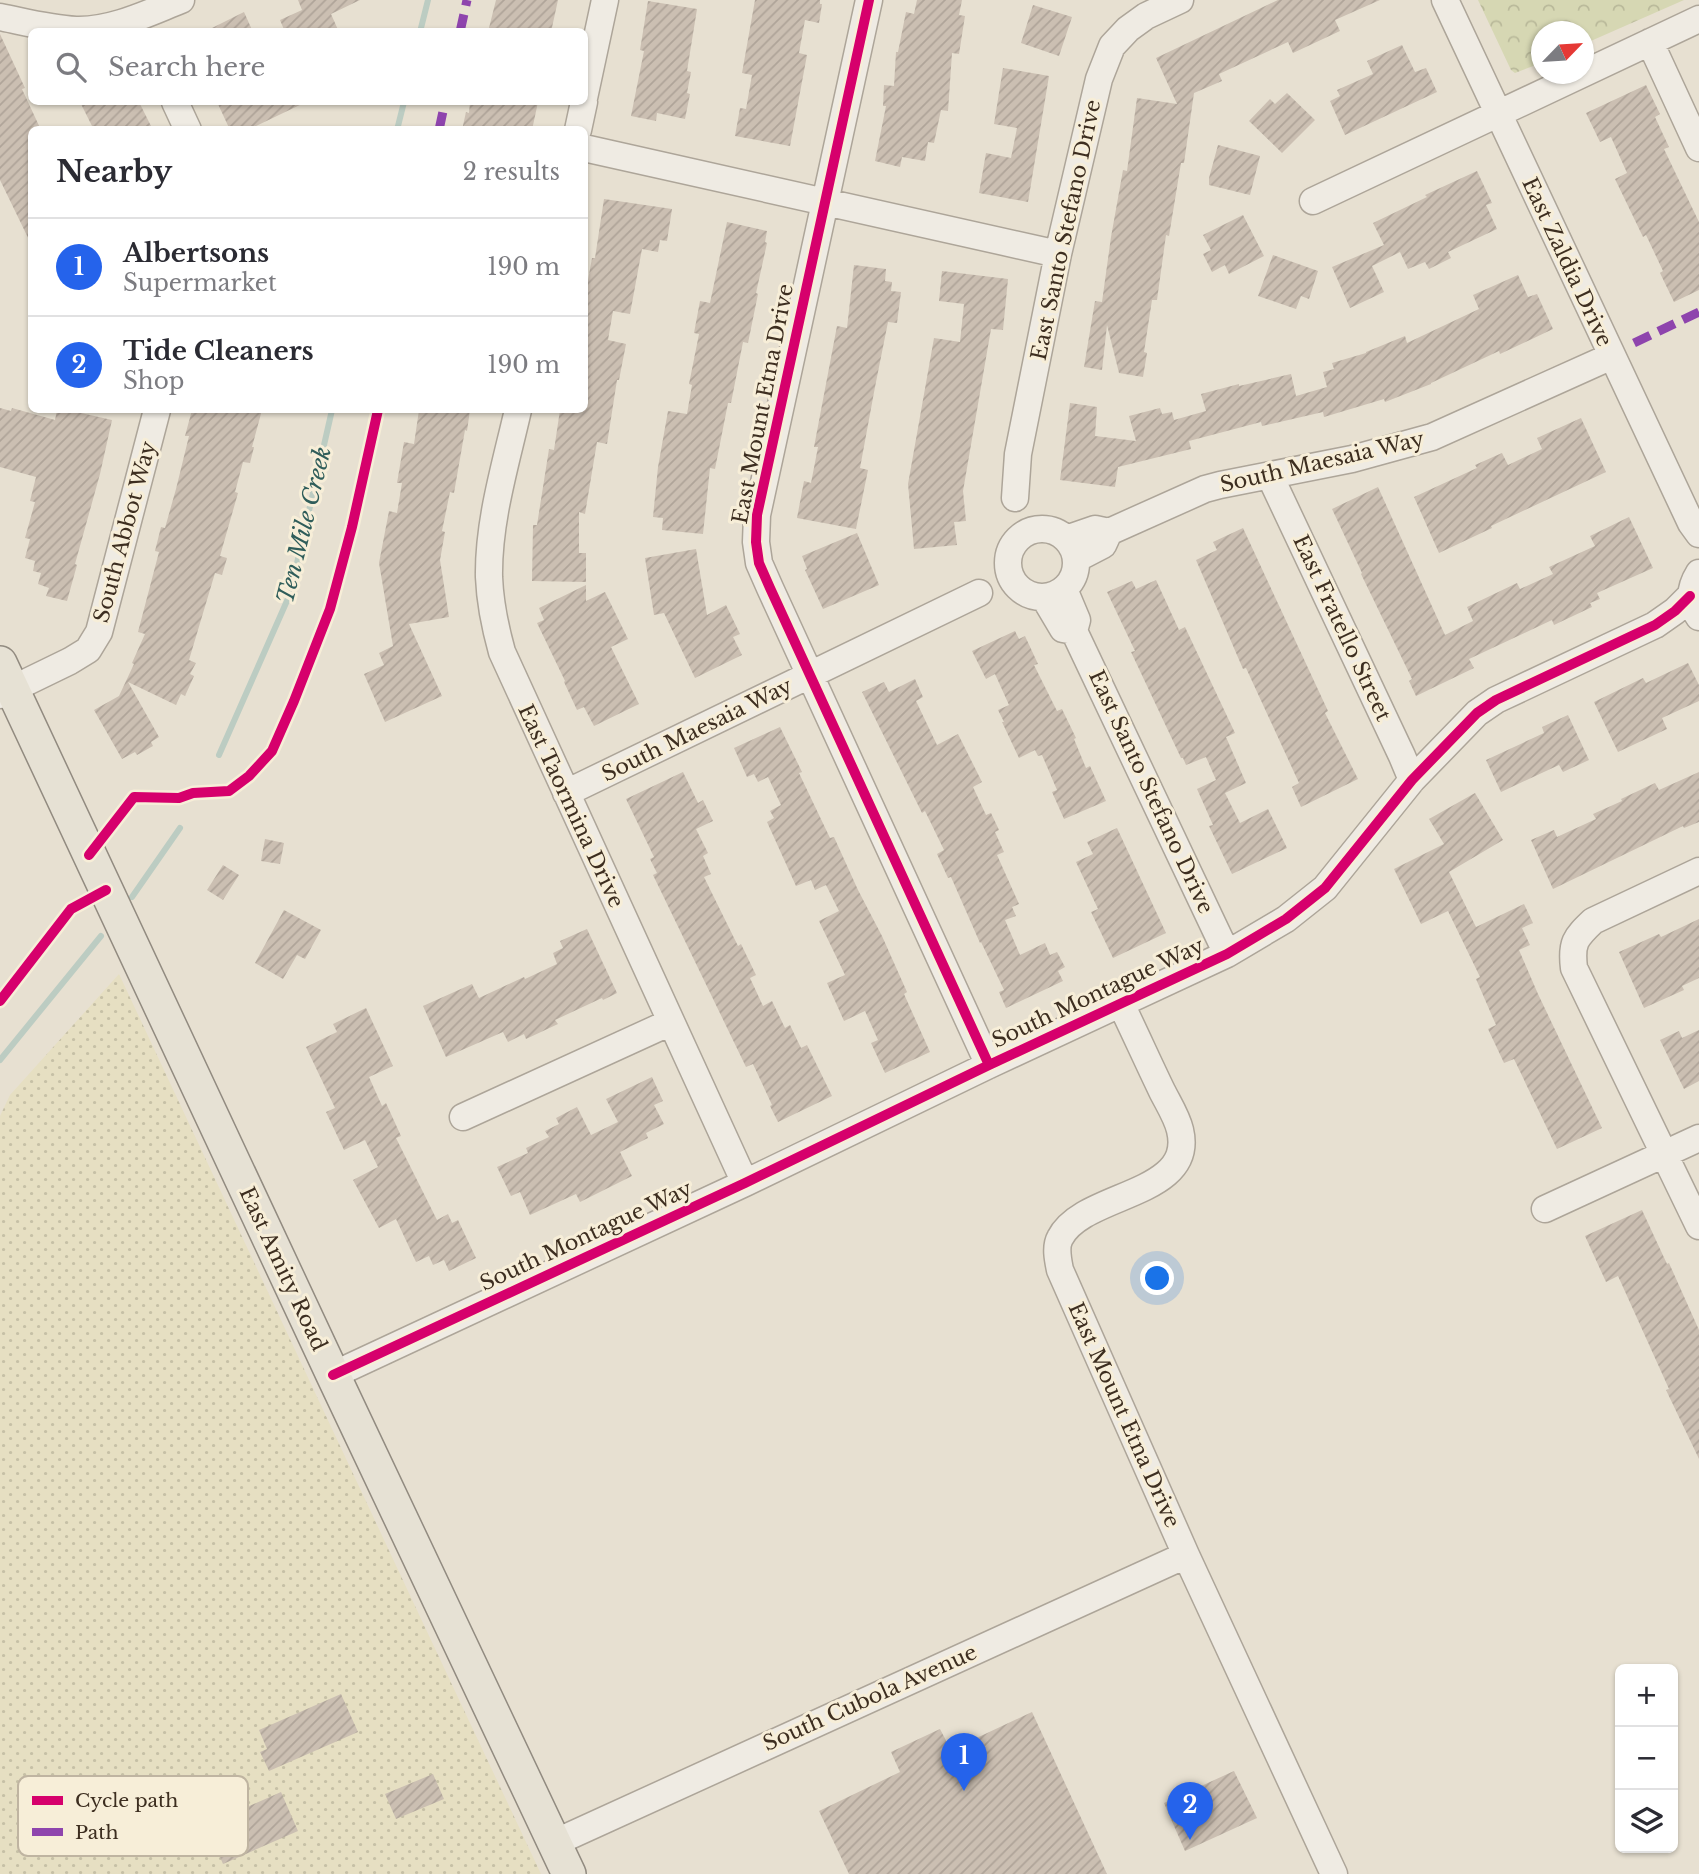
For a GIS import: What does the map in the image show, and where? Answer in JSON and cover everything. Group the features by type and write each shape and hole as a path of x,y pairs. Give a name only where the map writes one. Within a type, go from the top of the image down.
{"main road":[{"name":"East Amity Road","path":"4,682 569,1874"}],"street":[{"path":"108,28 139,25 181,0"},
{"path":"588,80 605,0"},
{"name":"East Mount Etna Drive","path":"869,0 757,515 756,542 759,563 989,1065"},
{"name":"East Santo Stefano Drive","path":"1012,551 1006,509 1015,498 1018,454 1058,254 1099,79 1112,46 1128,29 1146,16 1180,0"},
{"name":"East Zaldia Drive","path":"1445,0 1695,528 1699,567"},
{"path":"0,17 63,28"},
{"path":"1313,201 1699,19"},
{"path":"1650,42 1699,148"},
{"path":"176,105 186,126"},
{"path":"579,126 583,105"},
{"path":"588,149 1058,254"},
{"name":"South Maesaia Way","path":"1063,542 1103,545 1109,532 1205,489 1352,459 1432,437 1612,356"},
{"name":"South Abbot Way","path":"4,682 70,661 88,650 99,632 156,413"},
{"name":"East Taormina Drive","path":"517,413 490,550 490,598 502,652 745,1183"},
{"name":"East Fratello Street","path":"1270,476 1412,780"},
{"path":"1015,498 1063,542 1075,570 1072,580 1043,592 1014,583 1009,572 1012,551 1025,533 1036,529 1063,542"},
{"name":"South Maesaia Way","path":"979,593 981,581 1012,551"},
{"name":"East Santo Stefano Drive","path":"1043,592 1063,628 1074,631 1227,954"},
{"name":"South Maesaia Way","path":"979,593 989,598 1043,592"},
{"name":"South Maesaia Way","path":"566,793 979,593"},
{"name":"South Montague Way","path":"333,1375 1227,954 1286,919 1325,888 1412,780 1478,713 1496,700 1655,625 1675,611 1697,601"},
{"path":"1699,871 1593,921 1579,934 1572,950 1574,968 1699,1226"},
{"name":"East Mount Etna Drive","path":"1121,1004 1180,1129 1181,1154 1170,1170 1156,1181 1079,1217 1067,1228 1058,1241 1060,1270 1186,1555 1334,1874"},
{"path":"463,1117 671,1022"},
{"path":"1545,1209 1699,1138"},
{"name":"South Cubola Avenue","path":"554,1843 1186,1555"}],"shaded area":[{"path":"119,974 541,1874 0,1874 0,1116 10,1095"}],"green space":[{"path":"1478,0 1684,0 1594,40 1594,21 1531,21 1531,67 1515,73 1511,70"}],"building":[{"path":"298,0 360,0 331,14 337,28 283,28 280,20 302,10"},
{"path":"496,0 558,0 552,28 489,28"},
{"path":"755,0 820,0 822,4 819,23 805,20 799,53 807,55 790,146 735,136 740,108 746,109 752,75 742,73"},
{"path":"917,0 962,0 959,15 965,16 959,54 952,53 948,111 941,110 934,143 928,142 925,161 902,157 900,167 875,161 886,106 883,106 884,85 894,86 896,52 906,12 914,14"},
{"path":"1278,0 1380,0 1335,20 1340,31 1293,53 1288,42 1219,74 1222,81 1194,93 1184,163 1181,163 1169,236 1166,235 1157,300 1152,300 1143,377 1119,373 1107,325 1102,370 1084,367 1095,301 1102,302 1123,170 1127,171 1137,98 1177,104 1156,58"},
{"path":"648,1 697,9 687,71 691,72 685,119 657,113 656,121 631,116 644,51 640,50"},
{"path":"1033,5 1072,17 1059,56 1021,43"},
{"path":"244,12 251,28 212,28"},
{"path":"0,34 39,126 28,126 28,238 0,180"},
{"path":"1402,45 1415,72 1426,68 1437,92 1345,135 1330,101 1340,96 1337,90 1373,74 1367,61"},
{"path":"1003,68 1049,76 1028,202 979,193 986,153 1011,158 1017,128 994,124"},
{"path":"1646,85 1660,114 1655,117 1669,147 1664,149 1699,222 1699,290 1674,302 1646,235 1643,237 1615,179 1627,173 1611,137 1600,142 1586,113"},
{"path":"1287,93 1315,120 1282,153 1249,121 1270,99 1275,104"},
{"path":"82,105 140,105 151,126 92,126"},
{"path":"218,105 300,105 256,126 228,126"},
{"path":"470,105 537,105 533,126 463,126 466,112 469,113"},
{"path":"1218,145 1260,156 1250,195 1209,185"},
{"path":"1477,171 1492,203 1486,205 1497,229 1448,252 1451,258 1429,269 1425,262 1408,269 1400,252 1372,266 1384,292 1350,308 1332,267 1384,245 1373,223"},
{"path":"604,199 672,209 667,241 660,240 658,252 642,249 630,314 613,311 608,340 626,344 617,380 607,444 597,442 585,514 579,512 579,553 586,553 586,582 532,581 533,525 537,525 549,449 554,450 560,413 588,413 588,280 592,258 595,258"},
{"path":"1243,215 1264,256 1229,274 1225,265 1212,272 1203,254 1211,250 1203,235"},
{"path":"727,222 767,231 748,343 743,342 715,469 710,468 703,534 662,530 663,518 653,517 668,411 687,414 692,385 689,384 699,334 694,333 700,301 710,303"},
{"path":"1273,255 1318,271 1309,299 1301,296 1296,309 1258,296"},
{"path":"854,265 886,269 885,281 892,282 891,291 901,292 897,323 888,322 875,387 860,468 868,470 856,529 797,518 804,481 811,483 818,447 814,447 837,326 847,328"},
{"path":"942,271 1008,279 1003,330 991,329 963,491 966,521 954,522 957,545 914,549 908,484 934,338 960,342 964,304 939,301"},
{"path":"1518,275 1528,297 1537,294 1553,329 1500,354 1499,351 1431,384 1385,402 1384,399 1324,417 1323,412 1262,426 1261,422 1189,441 1191,449 1118,467 1115,487 1060,480 1070,403 1097,407 1095,436 1136,441 1129,416 1160,408 1162,414 1172,412 1174,420 1206,411 1201,394 1291,374 1296,396 1327,387 1323,372 1334,369 1332,363 1366,353 1405,336 1407,343 1479,309 1473,295"},
{"path":"0,408 11,411 12,408 55,420 56,413 81,413 112,420 67,601 46,596 49,588 38,584 41,573 33,571 35,561 25,558 30,539 25,538 35,502 30,501 36,477 0,467"},
{"path":"191,413 261,413 250,463 243,462 235,492 238,493 220,556 227,558 222,575 215,573 189,660 196,663 190,674 194,676 185,696 181,694 176,705 128,682 159,737 151,742 153,746 137,755 135,752 122,759 94,710 119,696 145,634 138,632 159,552 155,551 161,527 165,528 189,436 185,436"},
{"path":"419,413 470,413 454,493 450,492 442,531 445,532 440,560 449,617 409,624 442,696 385,722 364,674 384,665 379,653 393,646 379,563 389,511 397,513 402,483 397,483 404,442 414,444"},
{"path":"1581,418 1606,472 1439,553 1414,497 1477,468 1475,465 1502,453 1508,465 1542,449 1537,438"},
{"path":"1378,487 1445,635 1473,621 1467,607 1517,583 1520,589 1553,574 1549,567 1595,546 1590,536 1629,517 1653,568 1597,593 1600,599 1590,603 1592,607 1554,625 1552,620 1469,659 1474,668 1416,696 1409,681 1412,679 1332,509"},
{"path":"1243,528 1328,711 1325,713 1358,779 1301,807 1292,787 1299,783 1246,668 1243,669 1196,560 1217,550 1213,542"},
{"path":"857,533 879,585 823,609 805,570 807,569 802,556"},
{"path":"696,549 707,615 726,605 740,634 733,637 742,655 695,678 664,613 654,615 645,558"},
{"path":"1156,580 1179,630 1185,627 1235,733 1226,737 1246,783 1225,793 1240,823 1268,809 1287,848 1232,874 1209,826 1213,825 1197,789 1216,780 1206,757 1186,765 1181,758 1131,652 1135,651 1107,592 1132,581 1136,589"},
{"path":"586,585 586,601 605,592 628,639 611,647 639,704 594,726 584,707 577,710 537,623 544,620 539,608"},
{"path":"1015,631 1019,639 1025,636 1038,664 1034,665 1057,711 1062,709 1086,768 1090,766 1106,801 1064,819 1052,792 1057,790 1042,755 1038,756 1035,750 1019,758 998,710 1009,705 995,674 986,679 972,651"},
{"path":"1688,663 1699,685 1699,701 1662,718 1667,729 1618,752 1594,702 1643,678 1646,683"},
{"path":"915,679 923,697 916,701 937,745 958,734 982,782 973,787 986,815 991,813 999,830 995,832 1004,852 997,855 1019,904 1012,907 1016,916 1005,920 1020,955 1045,943 1050,955 1057,952 1065,967 1058,971 1063,981 1006,1008 999,992 1004,990 951,877 948,878 937,854 944,850 925,811 922,813 862,692 884,682 889,692"},
{"path":"1568,715 1589,760 1563,772 1559,765 1501,792 1486,760 1544,733 1542,727"},
{"path":"780,727 830,838 834,837 882,936 930,1052 885,1073 871,1043 878,1040 865,1011 844,1021 827,983 845,975 819,921 839,911 826,885 815,890 811,880 796,886 767,822 774,818 770,811 781,805 768,777 758,782 754,774 747,777 734,748"},
{"path":"683,772 698,803 703,800 713,821 696,829 708,853 703,856 711,874 704,877 738,946 741,944 756,975 750,978 763,1006 772,1001 785,1028 790,1025 801,1048 807,1045 832,1096 778,1122 753,1064 746,1067 653,875 657,873 650,859 654,857 626,799"},
{"path":"1699,772 1699,822 1684,828 1683,826 1553,889 1531,840 1554,830 1557,837 1596,819 1593,814 1655,783 1659,790"},
{"path":"1475,793 1503,840 1449,872 1476,927 1524,904 1533,923 1522,928 1530,945 1519,950 1602,1128 1557,1149 1514,1059 1504,1063 1488,1029 1496,1025 1476,979 1480,977 1448,911 1421,924 1394,869 1444,844 1429,819"},
{"path":"1117,828 1166,933 1113,958 1091,912 1098,909 1076,862 1093,854 1087,842"},
{"path":"265,839 284,843 280,864 261,861"},
{"path":"223,865 239,875 223,900 207,890"},
{"path":"284,910 321,930 305,959 297,955 283,979 255,963"},
{"path":"1699,919 1699,978 1682,986 1684,990 1644,1008 1619,952 1659,934 1661,937"},
{"path":"587,929 617,993 555,1020 558,1024 526,1039 524,1034 508,1042 503,1032 446,1057 423,1006 472,984 479,998 557,964 553,953 563,948 560,941"},
{"path":"366,1008 393,1066 369,1077 382,1106 386,1103 401,1136 396,1138 437,1220 448,1214 452,1223 458,1220 476,1258 449,1271 444,1260 433,1265 429,1256 416,1262 396,1219 379,1228 353,1180 378,1167 365,1140 344,1150 326,1112 335,1108 306,1047 337,1032 333,1024"},
{"path":"1699,1030 1699,1081 1684,1089 1660,1040 1679,1031 1682,1038"},
{"path":"652,1077 663,1101 654,1105 664,1124 646,1133 648,1138 620,1152 632,1176 580,1202 576,1194 530,1215 520,1192 511,1196 497,1167 528,1153 526,1148 549,1137 545,1131 559,1124 556,1118 577,1107 591,1135 618,1122 606,1099"},
{"path":"1642,1210 1699,1330 1699,1459 1666,1390 1669,1389 1618,1276 1606,1282 1585,1236"},
{"path":"341,1694 358,1732 269,1771 260,1752 267,1749 259,1730"},
{"path":"1032,1712 1107,1874 849,1874 819,1811 900,1772 891,1752 940,1729 951,1750"},
{"path":"1234,1771 1257,1818 1185,1851 1164,1803"},
{"path":"433,1774 444,1799 396,1819 385,1794"},
{"path":"281,1792 298,1831 248,1853 248,1807"},
{"path":"220,1856 241,1856 223,1864"}],"waterway":[{"name":"Ten Mile Creek","path":"421,28 428,0"},
{"name":"Ten Mile Creek","path":"398,126 403,105"},
{"name":"Ten Mile Creek","path":"219,755 290,594 331,413"},
{"name":"Ten Mile Creek","path":"132,897 180,828"},
{"name":"Ten Mile Creek","path":"0,1060 101,936"}],"marked path":[{"path":"461,28 467,0"},
{"path":"440,126 444,105"},
{"path":"1634,343 1699,312"}],"cycle path":[{"path":"869,0 757,515 756,542 759,563 770,588 989,1065"},
{"path":"89,855 134,797 179,798 193,793 229,791 249,776 272,751 330,609 352,527 377,413"},
{"path":"333,1375 1227,954 1286,919 1325,888 1412,780 1477,713 1496,700 1655,625 1690,596"},
{"path":"0,1001 71,909 106,890"}],"place":[{"name":"Albertsons","path":"964,1791"},
{"name":"Tide Cleaners","path":"1190,1840"}]}
